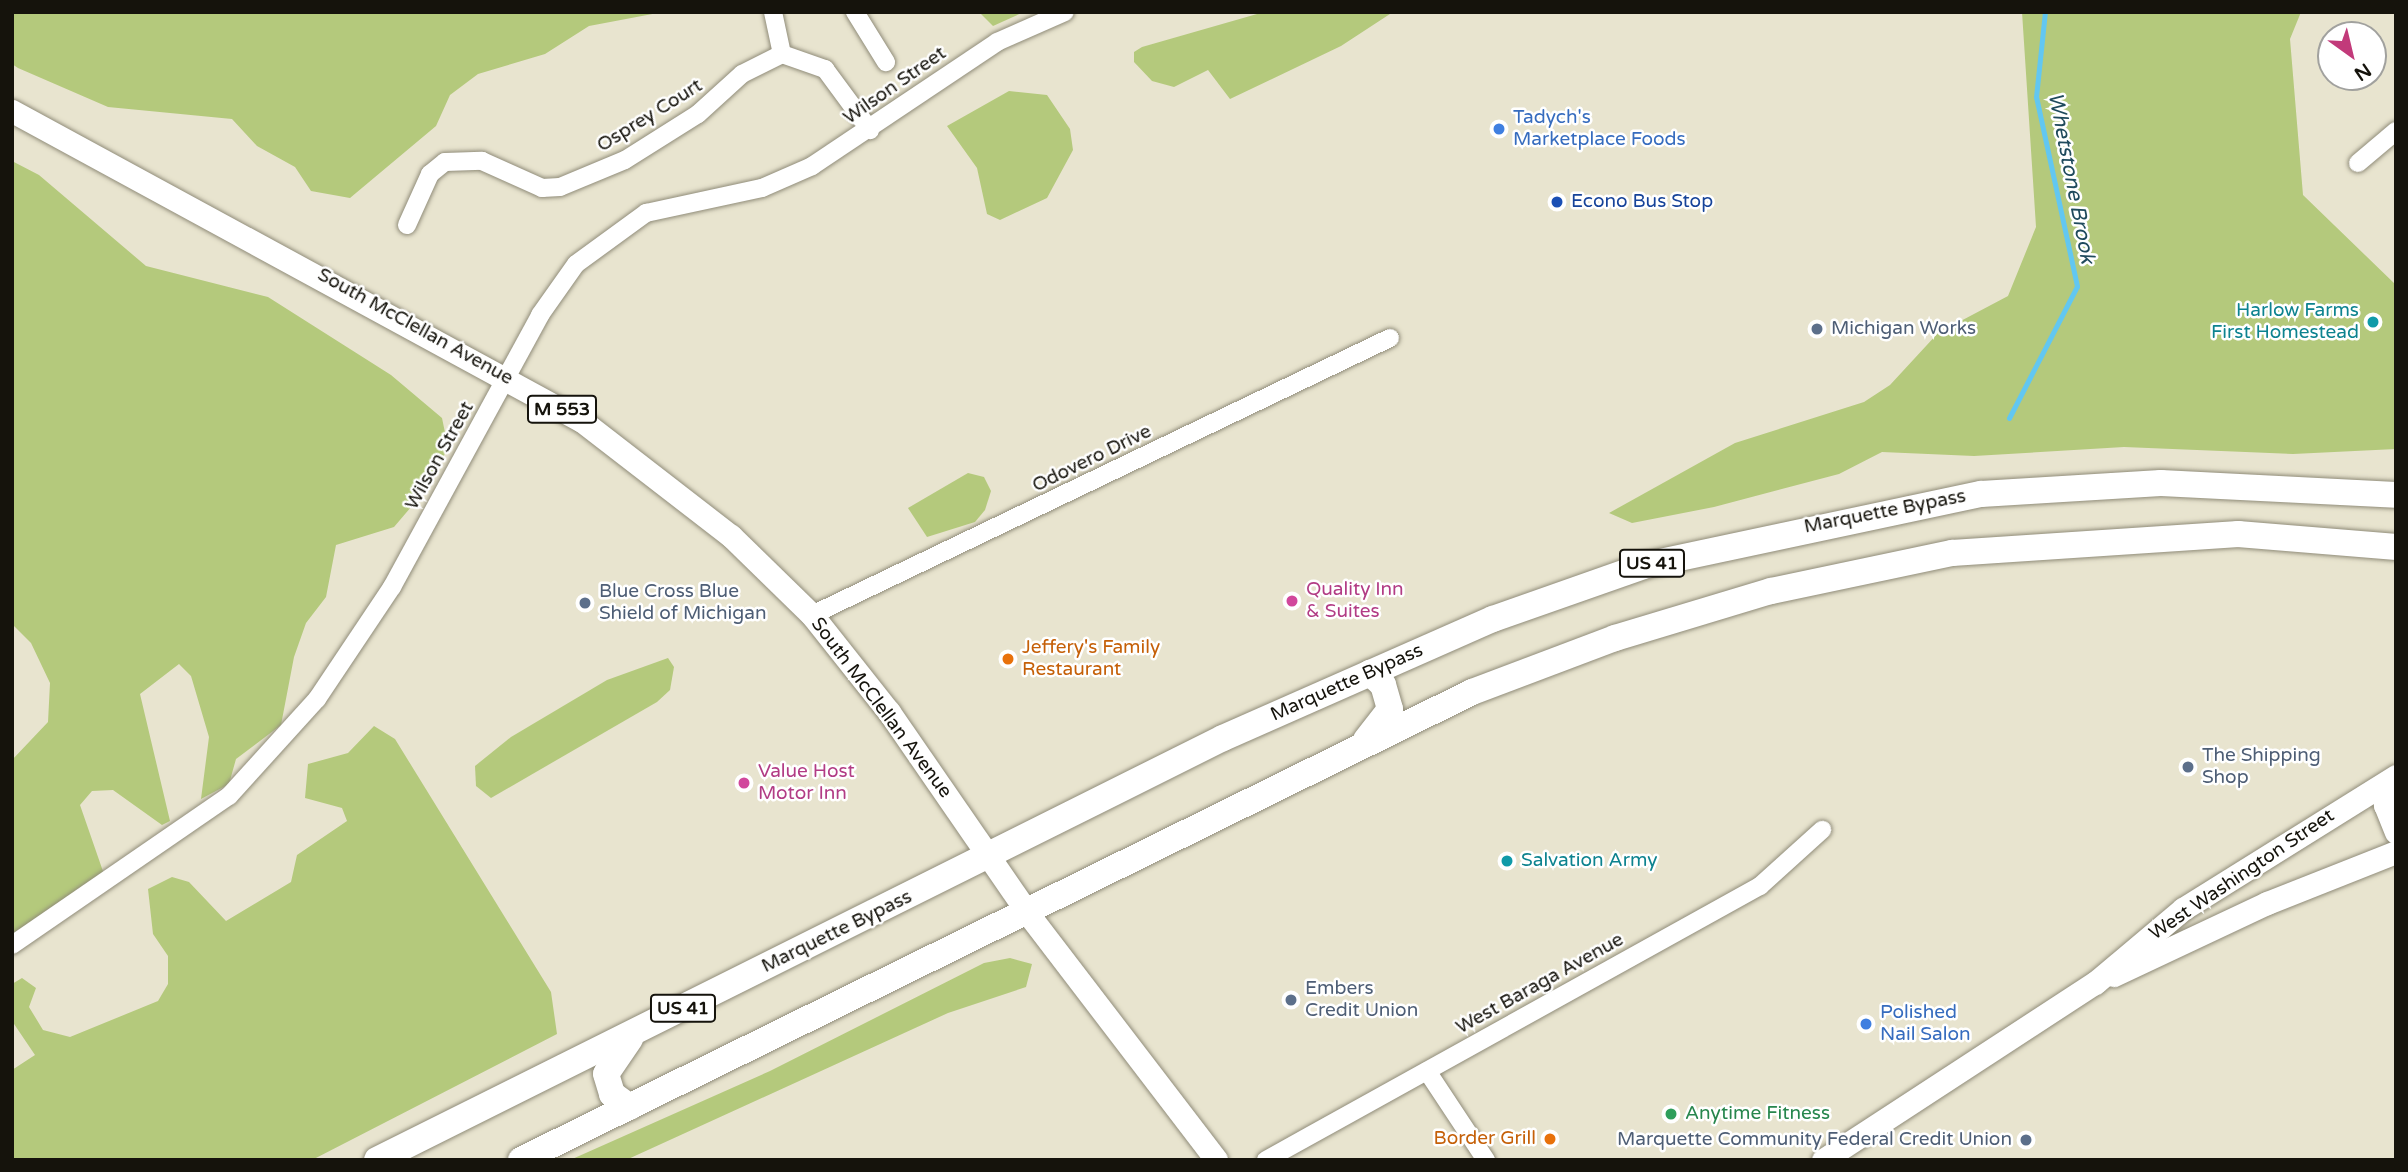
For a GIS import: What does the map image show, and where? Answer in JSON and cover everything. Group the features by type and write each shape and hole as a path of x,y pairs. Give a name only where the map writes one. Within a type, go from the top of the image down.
{"highway":[{"name":"Marquette Bypass","path":"377,1160 1223,738 1493,619 1646,565 1981,494 2161,483 2396,495"},
{"path":"521,1160 1029,915 1472,692 1615,638 1771,591 1952,553 2238,534 2396,547"},
{"path":"1355,751 1390,709 1383,685 1370,673"},
{"path":"630,1107 612,1094 606,1074 635,1032"}],"main road":[{"name":"South McClellan Avenue","path":"12,111 507,377 653,469 812,615 1029,915 1216,1160"},
{"name":"West Washington Street","path":"1823,1160 2095,983 2183,909 2396,776"},
{"path":"2396,785 2385,805 2396,832"},
{"name":"West Washington Street","path":"2095,983 2267,903 2396,852"}],"street":[{"path":"774,12 782,54 825,68 870,130"},
{"path":"855,12 886,62"},
{"name":"Wilson Street","path":"12,945 229,796 317,699 392,587 507,377 576,264 607,237 646,213 762,188 870,130 997,42 1065,12"},
{"name":"Osprey Court","path":"407,225 430,174 445,162 482,160 542,188 560,187 625,160 698,114 743,74 782,54"},
{"path":"2358,163 2396,131"},
{"name":"Odovero Drive","path":"812,615 1390,338"},
{"name":"West Baraga Avenue","path":"1266,1160 1760,886 1822,830"},
{"path":"1427,1071 1486,1160"}],"green space":[{"path":"12,12 663,12 589,26 545,54 478,74 450,95 436,126 350,198 311,191 295,167 257,146 232,119 108,107 18,68 12,64"},
{"path":"979,12 1024,12 993,26"},
{"path":"1264,12 1393,12 1341,46 1230,99 1208,70 1174,87 1152,81 1134,62 1134,52 1142,47"},
{"path":"2022,12 2301,12 2290,39 2303,195 2396,285 2396,449 2293,454 2124,447 1974,456 1882,452 1839,474 1714,507 1632,523 1609,513 1735,443 1864,402 1890,385 1938,333 2008,296 2036,227"},
{"path":"1009,91 1047,95 1070,129 1073,150 1047,198 1000,220 987,214 977,168 947,126"},
{"path":"12,161 39,175 146,266 268,297 391,375 442,418 448,447 429,486 394,527 336,545 326,597 306,623 294,657 281,725 236,759 229,784 201,799 209,737 191,676 179,664 140,694 170,821 162,825 113,790 92,791 80,805 106,880 12,938 12,760 48,722 50,683 31,643 12,624"},
{"path":"968,473 984,477 991,491 985,510 975,522 927,537 908,508"},
{"path":"668,658 674,667 670,690 657,702 491,798 476,786 475,766 511,737 607,680"},
{"path":"374,726 395,739 551,992 557,1034 312,1160 12,1160 12,1070 35,1055 12,1021 12,984 22,978 36,988 29,1007 43,1030 70,1037 158,1001 168,984 168,956 153,934 148,889 172,877 189,882 226,921 291,882 297,855 347,821 342,808 305,798 308,764 348,753"},
{"path":"1010,958 1032,964 1026,987 948,1013 626,1160 570,1160 770,1071 984,963"}],"waterway":[{"name":"Whetstone Brook","path":"2009,418 2077,286 2036,97 2045,12"}],"place":[{"name":"Tadych's Marketplace Foods","path":"1499,129"},
{"name":"Econo Bus Stop","path":"1557,202"},
{"name":"Harlow Farms First Homestead","path":"2373,322"},
{"name":"Michigan Works","path":"1817,329"},
{"name":"Quality Inn & Suites","path":"1292,601"},
{"name":"Blue Cross Blue Shield of Michigan","path":"585,603"},
{"name":"Jeffery's Family Restaurant","path":"1008,659"},
{"name":"The Shipping Shop","path":"2188,767"},
{"name":"Value Host Motor Inn","path":"744,783"},
{"name":"Salvation Army","path":"1507,861"},
{"name":"Embers Credit Union","path":"1291,1000"},
{"name":"Polished Nail Salon","path":"1866,1024"},
{"name":"Anytime Fitness","path":"1671,1114"},
{"name":"Border Grill","path":"1550,1139"},
{"name":"Marquette Community Federal Credit Union","path":"2026,1140"}]}
